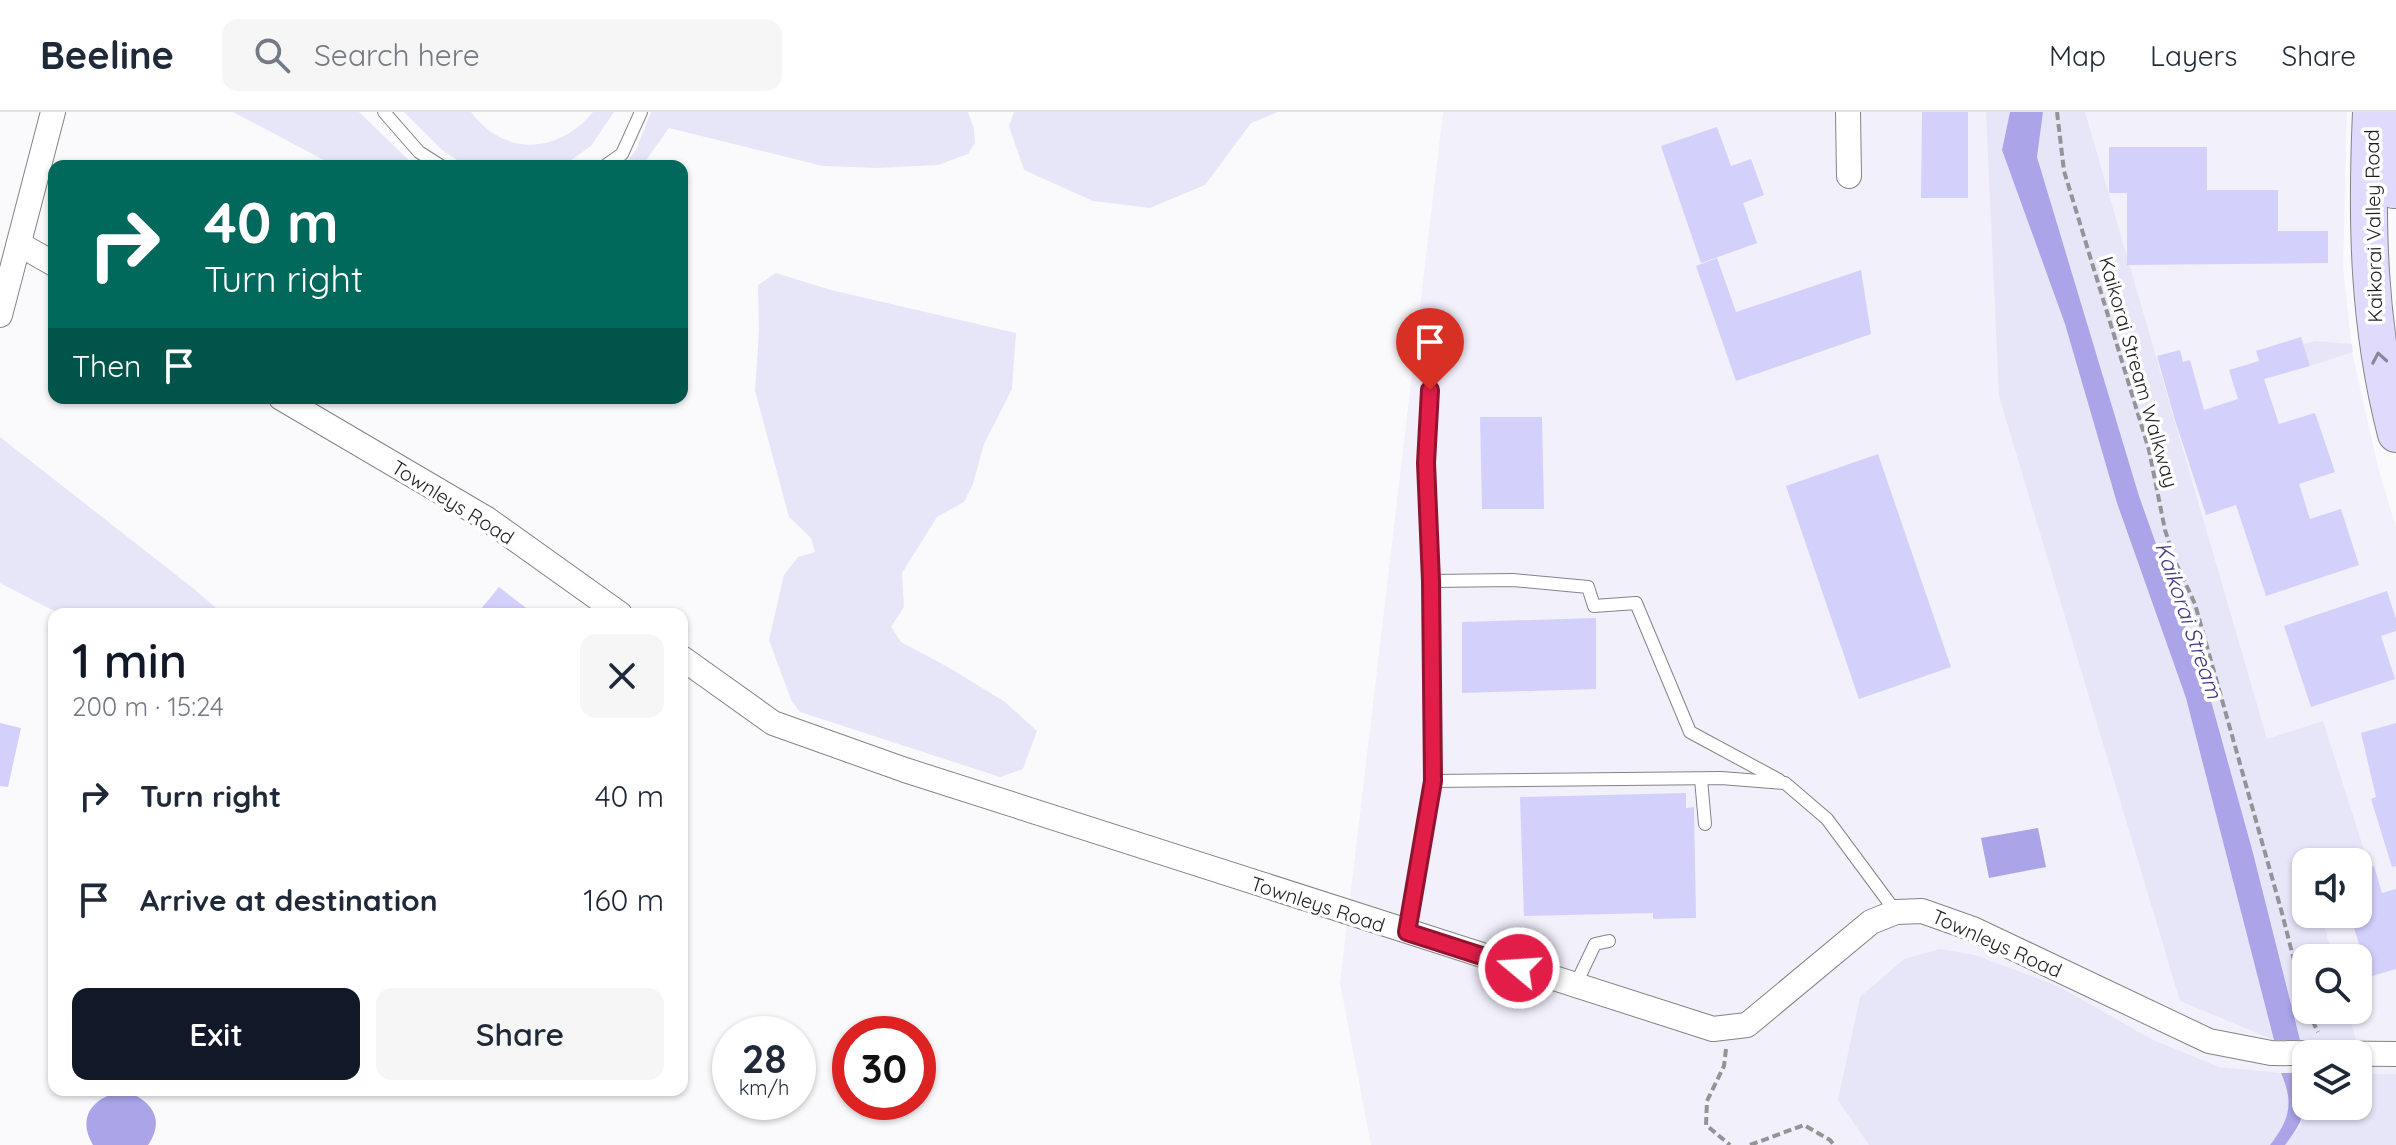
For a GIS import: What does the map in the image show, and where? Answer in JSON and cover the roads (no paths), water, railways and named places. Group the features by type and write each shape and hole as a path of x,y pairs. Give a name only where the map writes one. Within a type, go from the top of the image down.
{"main road":[{"name":"Kaikorai Valley Road","path":"2371,112 2369,205 2375,337 2396,434"},
{"name":"Kaikorai Valley Road","path":"2396,124 2393,174 2396,295"}],"street":[{"path":"0,315 53,112"},
{"path":"1848,112 1849,176"},
{"path":"19,244 48,261"},
{"name":"Townleys Road","path":"291,404 487,519 612,608"},
{"name":"Townleys Road","path":"688,662 773,723 905,770 1713,1029 1747,1025 1871,922 1896,912 1922,911 1973,929 2209,1041 2271,1053 2292,1052"},
{"name":"Townleys Road","path":"2372,1053 2396,1054"}],"lane":[{"path":"384,112 419,152 432,160"},
{"path":"614,160 622,154 641,112"},
{"path":"1407,932 1433,781 1431,581 1426,463 1430,390"},
{"path":"1431,581 1513,580 1588,587 1594,606 1636,603 1690,732 1785,783 1827,819 1896,912"},
{"path":"1433,781 1701,779 1785,783"},
{"path":"1701,779 1705,824"},
{"path":"1575,986 1595,944 1609,941"}],"water label":[{"name":"Kaikorai Stream","path":"2189,620"}]}
